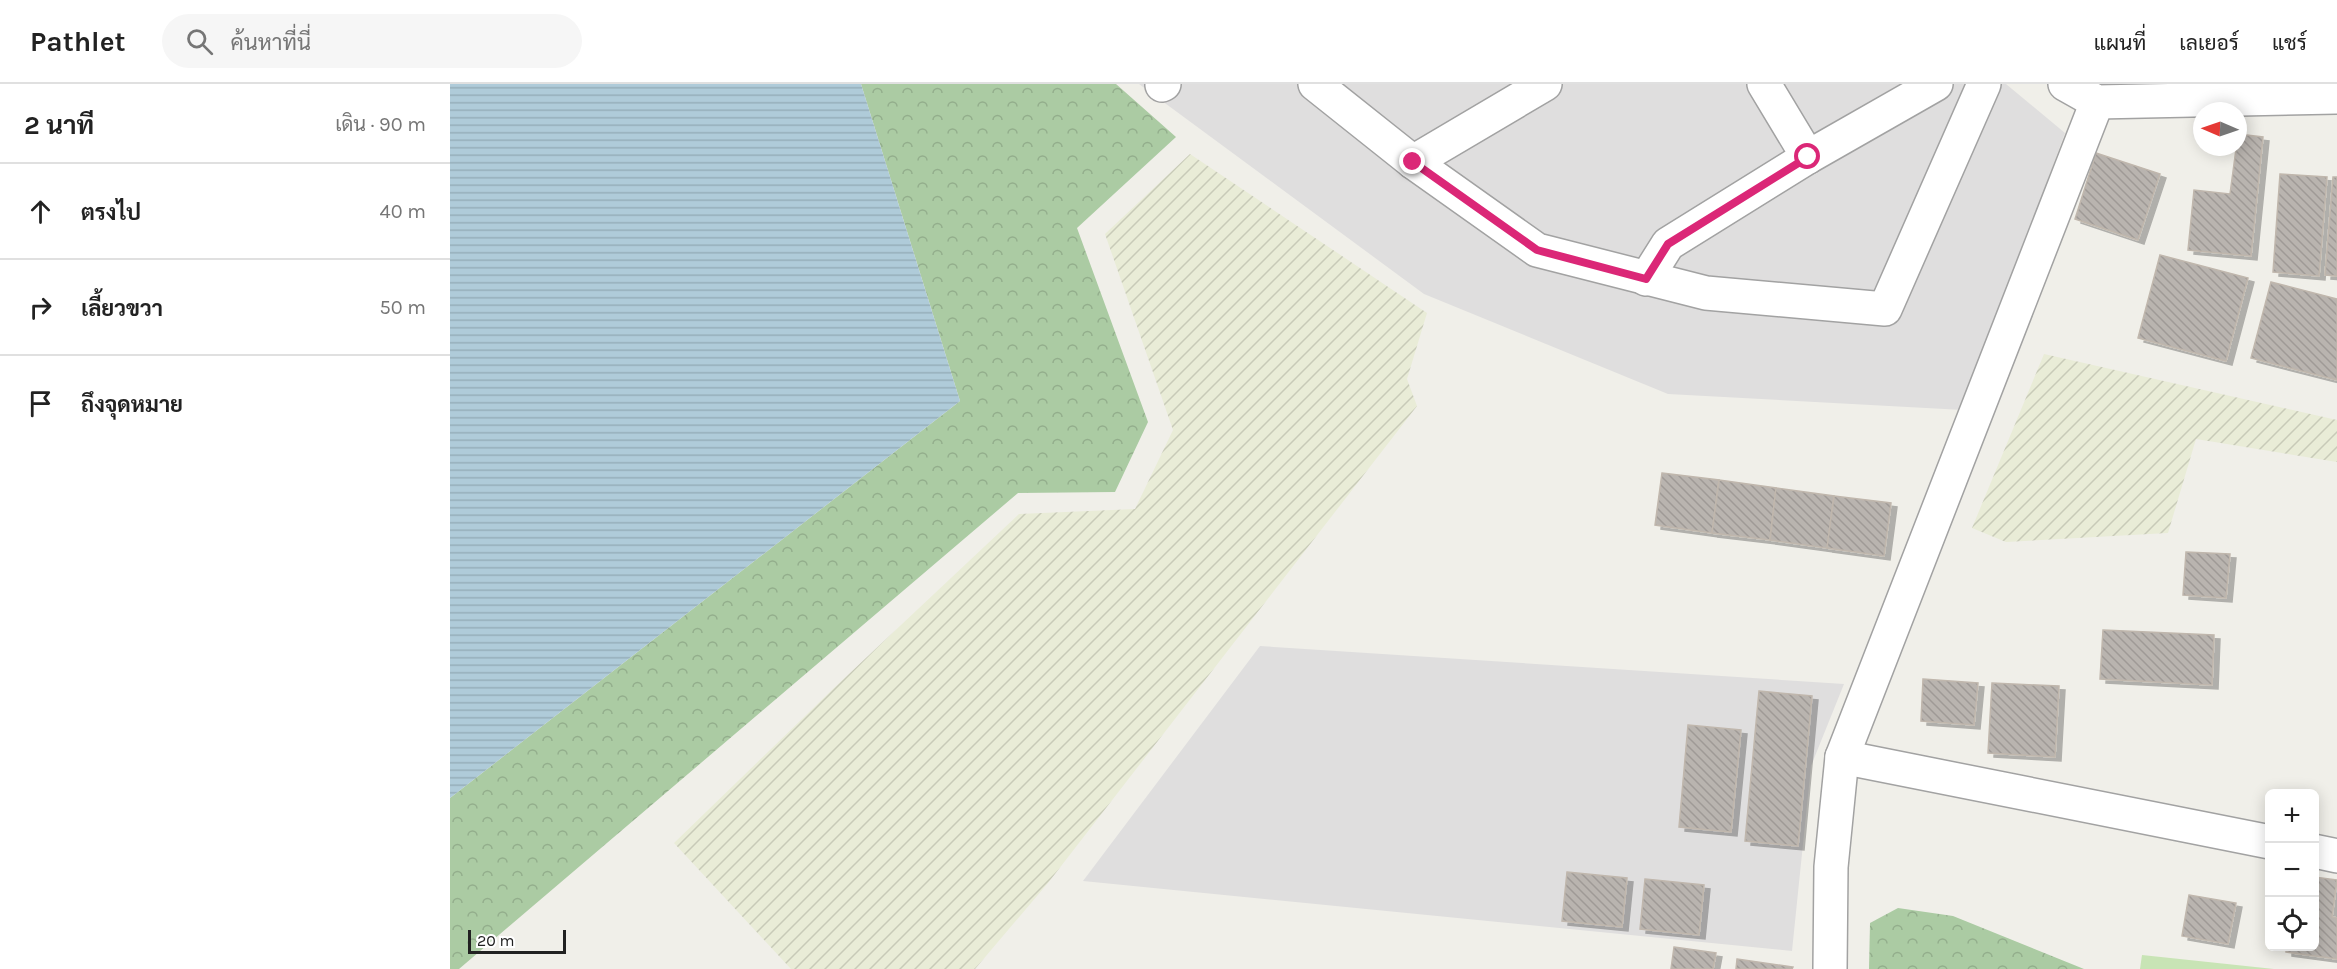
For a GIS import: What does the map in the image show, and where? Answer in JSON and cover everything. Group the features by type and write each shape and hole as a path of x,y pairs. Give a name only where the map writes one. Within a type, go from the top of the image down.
{"street":[{"path":"1315,84 1413,162 1537,250 1706,293 1886,309 1984,84"},
{"path":"1413,162 1545,84"},
{"path":"1764,84 1808,157"},
{"path":"1646,279 1668,244 1808,157 1936,84"},
{"path":"2065,84 2097,102 2337,97"},
{"path":"1830,969 1831,867 1842,757 2097,102"},
{"path":"1842,757 2265,841"},
{"path":"2319,852 2337,856"}],"shaded area":[{"path":"1139,84 2006,84 2065,133 1963,410 1668,394 1424,294"},
{"path":"1260,646 1844,684 1811,766 1792,951 1083,881"}],"green space":[{"path":"861,84 1116,84 1176,137 1077,228 1148,422 1115,492 1018,493 459,969 450,969 450,798 960,401"},
{"path":"1190,154 1427,313 1407,379 1417,406 1048,883 975,969 791,969 674,843 1019,514 1135,509 1173,430 1105,234"},
{"path":"2044,354 2337,420 2337,462 2196,439 2168,533 2006,542 1972,528"},
{"path":"1898,908 1953,916 2084,969 1869,969 1870,923"},
{"path":"2142,955 2274,969 2140,969"}],"water":[{"path":"450,84 861,84 960,401 450,798"}],"building":[{"path":"2247,135 2263,137 2251,256 2188,250 2194,190 2230,194 2235,156 2247,156"},
{"path":"2096,153 2160,174 2138,240 2075,219"},
{"path":"2280,174 2327,177 2319,276 2273,272"},
{"path":"2333,177 2337,177 2337,276 2325,275"},
{"path":"2160,255 2248,278 2226,361 2138,338"},
{"path":"2271,282 2337,299 2337,380 2251,358"},
{"path":"1662,473 1719,480 1712,533 1655,525"},
{"path":"1719,480 1776,488 1770,540 1712,533"},
{"path":"1776,488 1834,496 1827,548 1770,540"},
{"path":"1834,496 1891,503 1884,556 1827,548"},
{"path":"2186,552 2230,554 2226,598 2183,595"},
{"path":"2103,630 2214,635 2212,685 2100,679"},
{"path":"1923,679 1978,683 1974,725 1921,721"},
{"path":"1992,683 2059,686 2055,757 1988,753"},
{"path":"1759,691 1812,696 1798,846 1745,841"},
{"path":"1688,725 1741,730 1731,832 1679,827"},
{"path":"1567,872 1627,878 1622,927 1562,921"},
{"path":"2319,878 2337,880 2332,917 2337,918 2337,959 2286,952 2319,951"},
{"path":"1645,879 1704,885 1699,935 1640,929"},
{"path":"2189,895 2236,903 2228,944 2182,936"},
{"path":"1674,947 1716,953 1713,969 1671,969"},
{"path":"1737,959 1793,967 1792,969 1736,969"}],"route":[{"path":"1413,162 1537,250 1646,279 1668,244 1808,157"}]}
